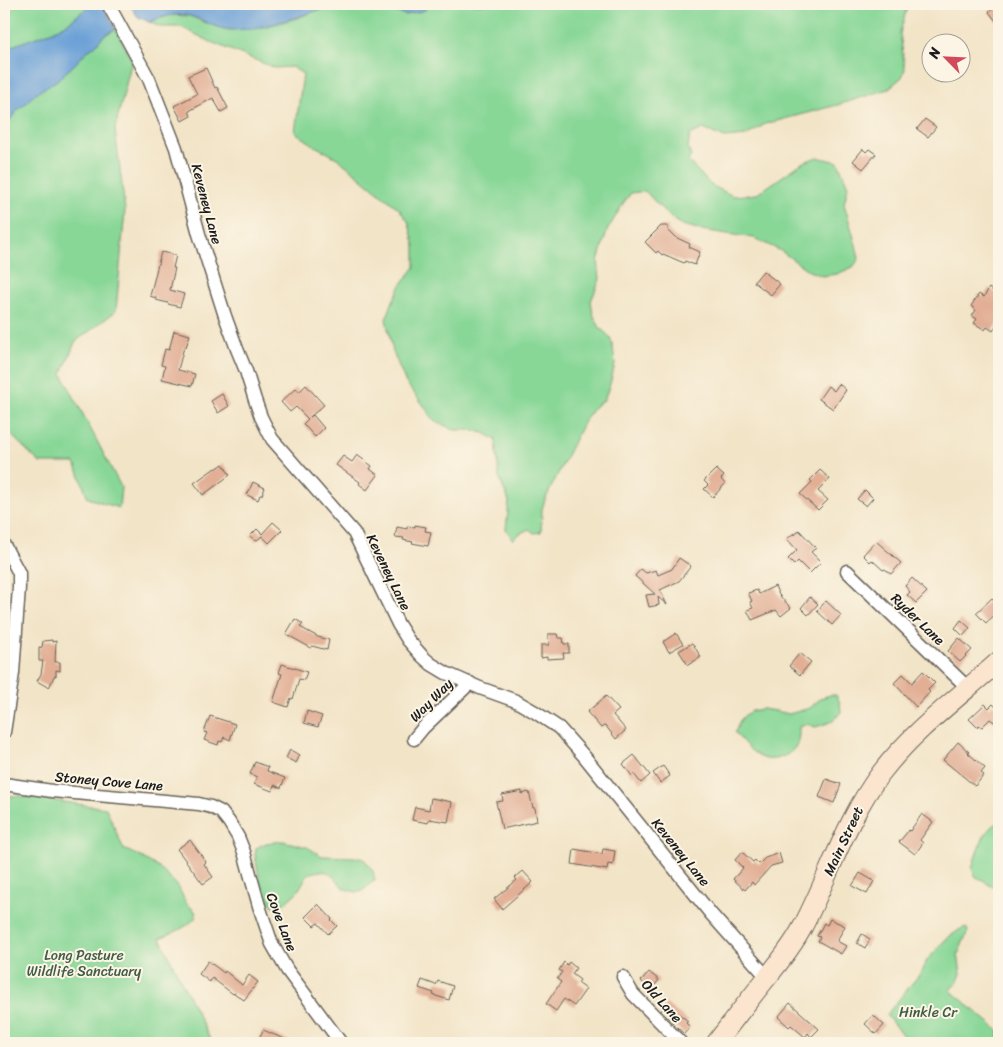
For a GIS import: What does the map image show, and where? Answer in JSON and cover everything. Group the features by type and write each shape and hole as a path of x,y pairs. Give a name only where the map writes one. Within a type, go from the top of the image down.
{"main road":[{"name":"Main Street","path":"716,1043 796,939 865,795 894,757 925,726 999,662"}],"street":[{"name":"Keveney Lane","path":"111,8 149,79 176,148 210,269 261,417 272,439 354,533 387,604 408,640 422,656 446,673 516,701 559,728 584,756 711,914 767,977"},
{"path":"4,545 19,573 19,601 13,673 4,732"},
{"path":"4,566 19,573"},
{"name":"Ryder Lane","path":"847,570 968,688"},
{"name":"Way Way","path":"414,739 470,683"},
{"name":"Stoney Cove Lane","path":"4,783 52,791 199,804 211,807"},
{"name":"Cove Lane","path":"211,807 221,812 230,822 238,837 265,928 280,958 341,1043"},
{"name":"Old Lane","path":"623,977 633,994 680,1043"}],"green space":[{"path":"4,4 92,4 68,23 53,31 4,49"},
{"path":"344,4 371,4 405,15 425,10 427,4 911,4 906,11 900,33 905,69 902,77 888,89 841,104 765,124 746,136 725,138 703,129 690,135 688,148 691,156 688,161 711,185 733,196 757,194 802,163 817,157 838,162 848,186 844,204 859,259 853,267 837,274 822,276 809,271 781,251 754,238 682,225 675,221 645,191 631,193 607,231 598,261 600,279 591,301 593,314 600,328 610,337 613,347 615,364 610,384 604,400 594,407 584,421 545,500 542,509 541,532 534,533 529,529 517,535 513,540 506,529 509,501 499,478 496,440 484,433 471,430 454,430 432,419 406,383 393,352 386,319 401,285 415,267 415,246 408,221 399,209 337,158 295,132 303,74 292,67 275,68 211,42 181,27 160,27 149,22 171,15 189,16 211,25 264,27 297,18 323,8"},
{"path":"116,29 132,60 115,129 125,210 116,311 75,342 62,374 121,487 119,508 88,498 75,463 40,463 4,428 4,114 23,106 36,93 56,81 86,52 95,46 104,35"},
{"path":"836,695 840,703 841,712 833,721 822,725 815,727 808,724 799,727 796,746 788,754 778,758 762,758 751,750 735,733 739,722 751,711 762,709 789,714 810,708 821,698"},
{"name":"Long Pasture Wildlife Sanctuary","path":"4,796 20,796 106,808 124,850 143,858 159,868 178,886 186,903 195,911 196,917 184,927 160,938 212,1043 4,1043"},
{"path":"999,822 999,883 992,887 976,877 972,869 982,840 988,830"},
{"path":"283,841 307,847 322,856 364,859 373,871 375,880 361,892 355,892 344,888 327,872 320,871 308,874 298,891 285,903 273,906 261,888 255,856 256,848 266,843"},
{"name":"Hinkle Cr","path":"966,927 968,931 958,954 961,974 950,990 999,1031 999,1043 909,1043 886,1015 923,970 927,960 946,939"}],"water":[{"path":"92,4 102,4 116,29 104,35 95,46 86,52 56,81 36,93 19,108 4,128 4,49 53,31 68,23"},
{"path":"129,4 344,4 263,26 229,30 185,15 159,18 149,22 138,17"},
{"path":"371,4 427,4 425,10 405,15"}],"building":[{"path":"999,4 999,25 989,12"},
{"path":"206,68 215,88 217,87 228,108 221,112 213,98 189,111 191,116 182,121 174,106 197,94 188,76"},
{"path":"925,119 936,127 928,137 917,129"},
{"path":"863,149 866,152 869,149 876,154 863,169 853,161"},
{"path":"661,226 668,226 668,230 675,237 690,244 689,247 700,252 695,265 662,255 658,251 656,253 645,242"},
{"path":"161,252 176,255 170,290 184,294 180,307 156,300 156,298 150,296"},
{"path":"763,271 780,284 771,295 754,282"},
{"path":"989,288 999,295 999,321 993,331 987,327 985,330 974,323 977,319 972,316 976,310 971,306 979,294 984,297"},
{"path":"174,331 190,335 186,347 184,347 178,370 195,374 192,386 162,379 165,366 161,365 165,349 169,350"},
{"path":"839,384 846,390 833,409 819,399 828,386 834,391"},
{"path":"306,385 324,405 310,417 313,415 324,428 315,437 303,424 308,419 296,407 290,412 281,402 296,388 299,392"},
{"path":"222,394 229,406 218,413 211,401"},
{"path":"357,455 372,466 370,469 378,475 367,490 359,484 360,482 336,465 343,456 352,462"},
{"path":"223,464 230,475 203,495 194,483"},
{"path":"716,469 724,476 721,479 725,484 713,497 704,489 708,485 704,481"},
{"path":"820,470 830,479 818,491 828,500 818,510 800,494 812,482 810,480"},
{"path":"253,482 265,488 258,500 247,495"},
{"path":"865,490 873,498 866,506 857,499"},
{"path":"273,522 282,530 269,543 262,536 256,541 250,536 257,529 262,534"},
{"path":"415,525 426,527 425,531 431,532 428,546 395,537 397,527 407,529 407,526 415,527"},
{"path":"799,530 816,548 811,552 821,562 810,573 798,561 794,565 788,559 797,550 787,539 794,533 795,535"},
{"path":"876,541 901,563 891,574 885,569 883,570 872,560 870,562 863,555"},
{"path":"679,558 691,566 679,581 660,590 667,605 658,597 659,605 649,607 646,595 655,594 635,576 641,569 646,573 656,570 658,575 672,569"},
{"path":"912,578 927,592 916,603 907,595 910,592 905,586"},
{"path":"775,586 779,595 791,608 781,616 776,610 752,620 747,610 753,608 748,593 757,590 759,594"},
{"path":"810,597 818,604 808,615 801,608"},
{"path":"992,598 999,605 999,611 986,623 976,613"},
{"path":"826,601 841,615 832,625 817,611"},
{"path":"295,619 303,624 300,627 318,637 329,640 327,650 312,646 311,648 286,634"},
{"path":"961,620 970,628 963,636 955,628"},
{"path":"676,633 683,644 669,652 663,642"},
{"path":"548,634 557,634 558,638 563,638 564,644 569,644 569,653 563,653 564,658 541,658 541,645 549,645"},
{"path":"959,638 972,650 960,662 948,651"},
{"path":"52,640 52,642 56,641 55,662 60,662 60,671 56,670 56,676 54,676 49,688 37,681 41,674 43,661 39,661 39,648 42,647 43,641"},
{"path":"692,643 701,657 688,665 679,651"},
{"path":"800,653 811,662 800,675 789,666"},
{"path":"282,664 307,672 304,680 299,679 293,699 291,698 288,707 273,702 282,674 279,673"},
{"path":"923,671 935,683 928,690 930,692 916,707 894,683 903,674 912,683"},
{"path":"606,696 619,710 613,715 626,730 616,739 605,725 601,728 587,712"},
{"path":"985,704 989,708 993,704 999,710 999,717 994,722 990,719 982,727 979,725 977,727 969,719"},
{"path":"307,711 322,716 318,727 304,723"},
{"path":"210,716 235,724 230,740 224,737 222,742 219,741 218,745 204,740 207,733 204,732"},
{"path":"958,742 985,768 981,773 984,775 975,786 943,760"},
{"path":"290,750 300,755 296,763 286,758"},
{"path":"634,755 650,775 641,783 634,774 632,776 623,764"},
{"path":"255,762 268,767 267,771 285,778 281,788 274,785 272,791 254,784 257,777 250,774"},
{"path":"663,766 670,776 660,783 653,773"},
{"path":"826,779 841,784 834,803 819,797"},
{"path":"522,791 522,794 529,792 533,808 535,808 537,821 502,829 496,802 503,801 502,795"},
{"path":"431,798 452,802 448,822 429,819 428,823 412,820 415,807 429,810"},
{"path":"922,814 933,822 920,840 923,843 915,854 899,842 910,831"},
{"path":"190,840 206,862 204,864 213,877 203,884 177,849"},
{"path":"574,849 602,854 603,849 615,851 613,865 608,864 607,870 572,864"},
{"path":"742,852 753,862 755,860 759,864 765,858 779,853 782,863 771,866 754,885 752,882 745,890 733,879 743,868 735,860"},
{"path":"523,871 533,882 502,909 494,899 517,880 515,878"},
{"path":"860,873 874,881 867,894 852,886"},
{"path":"318,904 337,926 328,934 318,923 314,926 305,917"},
{"path":"830,919 845,926 837,941 846,946 841,954 818,941 820,937 817,936 824,923 827,925"},
{"path":"862,934 870,939 865,948 857,943"},
{"path":"208,961 224,973 225,971 242,985 249,975 258,982 244,1000 212,978 210,982 199,974"},
{"path":"564,962 567,965 569,962 576,968 572,974 580,980 578,983 586,989 574,1006 564,999 556,1011 546,1004 561,982 557,979 562,972 559,970"},
{"path":"649,972 659,980 651,990 641,981"},
{"path":"422,980 436,985 438,981 453,986 449,1000 419,988"},
{"path":"790,1003 819,1029 811,1037 808,1033 805,1037 778,1017"},
{"path":"666,1004 688,1021 686,1023 690,1027 684,1034 661,1011"},
{"path":"873,1015 884,1025 876,1034 865,1024"},
{"path":"263,1030 294,1043 257,1043"}]}
